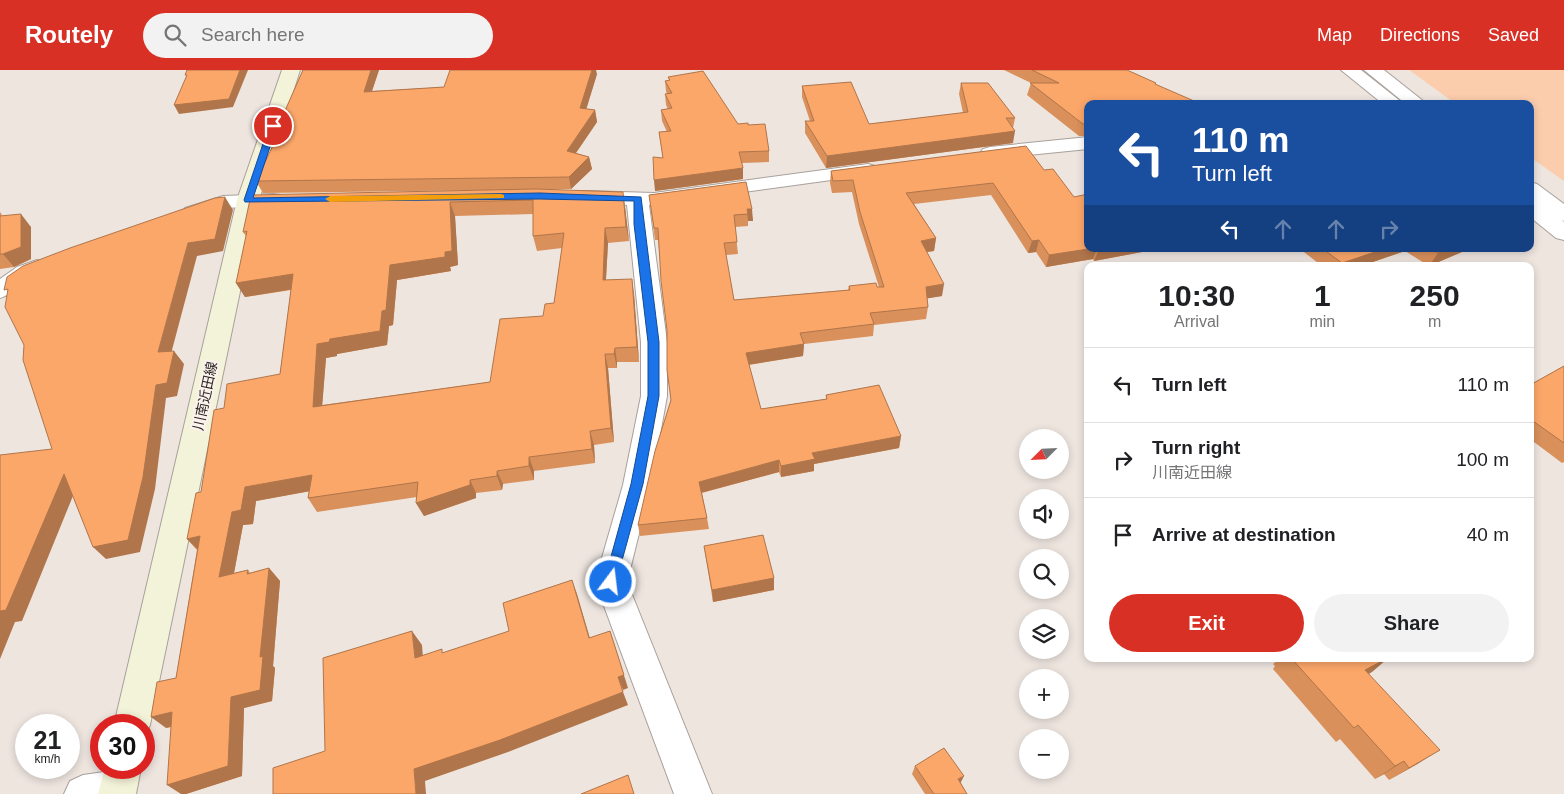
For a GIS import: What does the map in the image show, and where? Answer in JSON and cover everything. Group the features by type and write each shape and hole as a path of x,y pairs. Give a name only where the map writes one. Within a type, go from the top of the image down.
{"main road":[{"name":"川南近田線","path":"134,714 248,200 292,70"}],"street":[{"path":"1350,70 1390,100"},
{"path":"1373,70 1413,100"},
{"path":"971,156 1084,143"},
{"path":"569,197 654,199 892,167"},
{"path":"1534,191 1564,214"},
{"path":"638,199 638,224 654,342 654,396 637,484 611,582 693,794"},
{"path":"170,220 223,202 297,200"},
{"path":"1534,209 1564,233"},
{"path":"0,290 25,272 52,261"},
{"path":"83,794 119,783"}],"shaded area":[{"path":"1409,70 1564,70 1564,181 1534,160 1534,100 1450,100"}],"building":[{"path":"187,70 240,70 229,99 174,105 187,75 185,75"},
{"path":"303,70 371,70 364,92 444,87 450,70 592,70 580,108 595,110 567,151 589,157 569,177 256,181 289,112 284,113"},
{"path":"1032,70 1127,70 1192,100 1084,100 1083,124 1030,83 1059,83"},
{"path":"703,71 738,124 765,124 769,151 739,152 743,168 654,180 653,157 663,158 659,132 671,131 661,110 672,108 665,94 672,93 665,81 670,80 668,77"},
{"path":"851,82 869,124 968,112 961,83 988,83 1015,118 1006,118 1015,131 827,156 805,121 814,121 802,86"},
{"path":"1026,146 1044,170 1053,169 1074,197 1084,195 1084,250 1049,255 1039,240 1032,241 993,183 906,193 936,238 921,241 944,284 926,287 928,307 870,313 874,324 800,333 804,344 746,353 761,409 827,399 826,395 879,385 901,436 812,453 815,459 781,466 779,460 699,482 707,518 638,525 655,451 671,400 667,370 667,330 661,281 658,228 654,228 649,195 746,182 752,209 747,209 748,214 734,215 737,242 724,243 734,300 850,290 849,286 876,283 877,287 884,287 860,212 853,180 833,181 831,171"},
{"path":"536,189 623,192 626,227 605,228 603,280 632,279 637,347 615,348 614,354 605,354 611,428 590,431 592,449 529,457 529,466 497,471 497,476 470,480 470,485 416,503 418,482 308,498 312,475 245,487 241,510 232,512 219,577 248,570 247,574 269,568 260,657 263,656 260,690 231,697 228,766 167,785 172,712 155,716 155,714 152,714 157,682 176,678 200,536 187,539 196,493 201,492 214,410 224,408 227,384 280,374 293,274 236,283 247,231 243,232 251,195","holes":["533,200 533,236 564,233 554,303 545,304 543,316 500,319 490,382 313,407 317,344 329,342 330,339 380,331 382,311 386,310 390,265 445,257 445,252 452,251 450,202"]},
{"path":"225,197 215,239 188,243 158,352 174,351 167,383 156,385 143,477 128,540 93,547 64,474 6,610 0,611 0,455 52,449 23,360 24,345 5,307 8,289 4,290 7,277 23,266 70,248 215,198"},
{"path":"21,214 21,247 0,254 0,216"},
{"path":"1327,252 1375,252 1345,262 1341,262"},
{"path":"1564,366 1564,443 1534,422 1534,383"},
{"path":"763,535 774,578 712,590 704,546"},
{"path":"572,580 589,638 610,631 624,675 618,677 623,692 500,740 414,769 416,794 273,794 273,768 325,751 323,658 412,631 415,658 442,649 442,653 509,631 503,603"},
{"path":"1295,662 1380,662 1365,670 1440,750 1409,768 1404,761 1395,766 1358,725 1354,728"},
{"path":"944,748 964,776 958,779 967,794 934,794 915,766"},
{"path":"628,775 634,794 581,794"}],"slow traffic":[{"path":"330,199 501,196"}],"route":[{"path":"273,126 248,200 540,196 638,199 638,224 654,342 654,396 637,484 611,582"}]}
